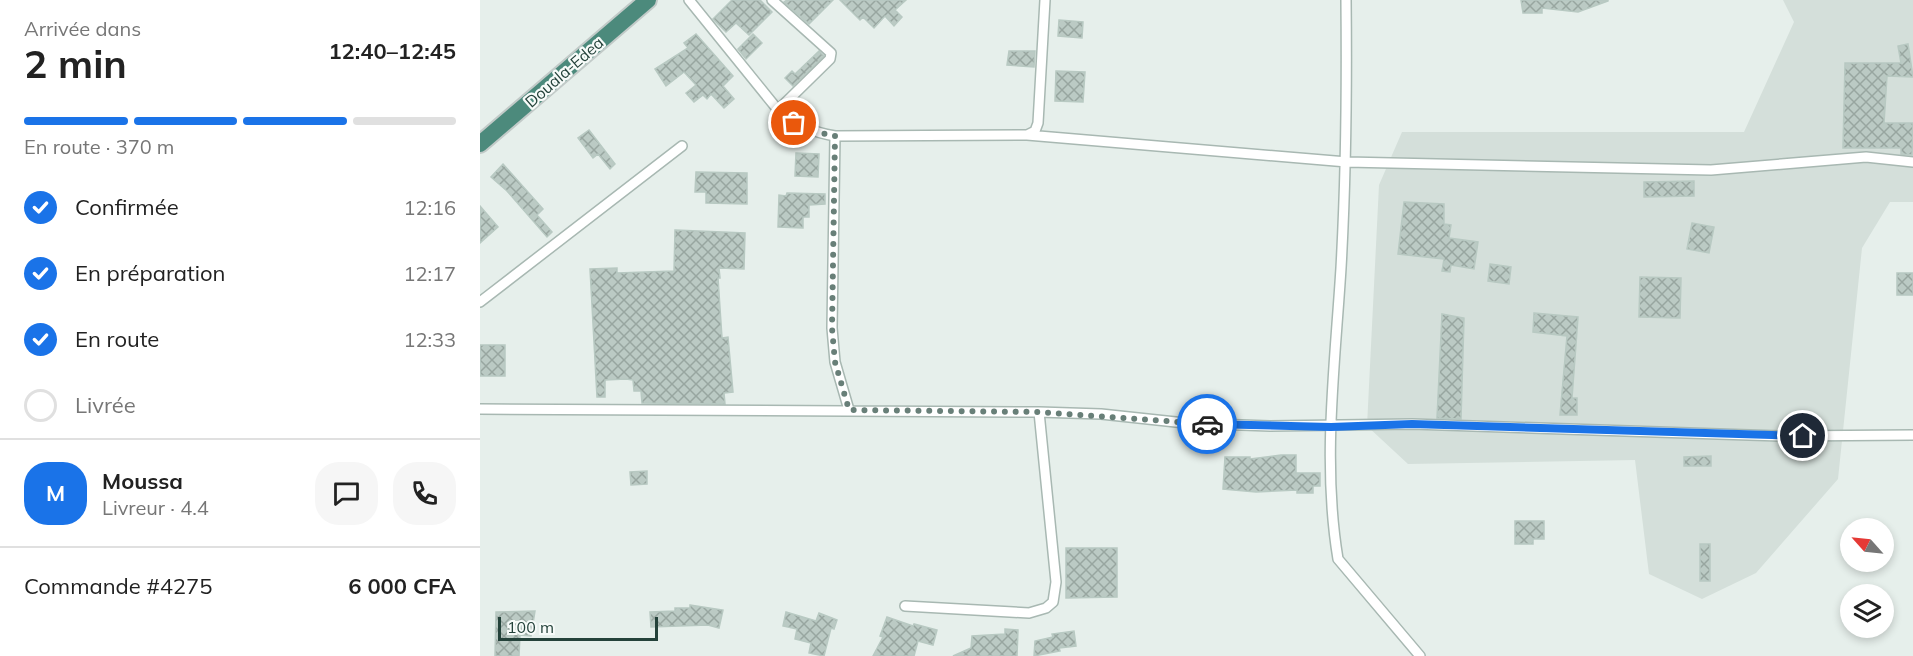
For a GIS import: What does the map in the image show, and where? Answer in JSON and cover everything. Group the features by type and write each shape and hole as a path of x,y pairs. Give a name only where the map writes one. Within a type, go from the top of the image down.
{"highway":[{"name":"Douala-Edea","path":"480,144 648,0"}],"street":[{"path":"689,0 778,110 794,123 816,132 835,136 1027,135 1347,162 1711,170 1866,158 1913,162"},
{"path":"772,0 831,53 830,58 778,110"},
{"path":"1027,135 1035,131 1038,123 1045,0"},
{"path":"1346,0 1347,162 1329,468 1338,559 1420,656"},
{"path":"835,136 832,328 835,362 849,410"},
{"path":"480,302 682,146"},
{"path":"480,409 1039,412 1101,414 1185,423 1331,427 1412,424 1783,436 1913,435"},
{"path":"905,606 1029,613 1046,608 1053,602 1056,582 1039,412"}],"shaded area":[{"path":"1783,0 1913,0 1913,202 1890,202 1862,248 1838,479 1756,573 1702,599 1649,574 1635,460 1408,464 1367,426 1379,185 1402,132 1744,132 1794,22"}],"building":[{"path":"732,0 760,0 772,12 749,35 736,23 726,32 713,19"},
{"path":"787,0 833,0 809,24 784,2"},
{"path":"840,0 906,0 895,10 902,17 894,26 885,16 874,28 863,17 860,20"},
{"path":"1521,0 1608,1 1578,12 1542,8 1542,13 1523,13"},
{"path":"1059,20 1083,22 1082,38 1058,36"},
{"path":"696,34 733,76 723,86 734,99 724,108 711,94 707,99 703,95 694,102 686,93 696,85 684,72 666,86 655,69 688,48 684,43"},
{"path":"753,34 762,43 746,59 738,49"},
{"path":"1908,44 1913,77 1887,76 1884,123 1913,123 1912,155 1901,154 1901,148 1843,148 1845,63 1901,63 1898,46"},
{"path":"819,51 824,56 793,86 785,78 792,71 795,74"},
{"path":"1009,51 1035,51 1034,67 1007,65"},
{"path":"1056,71 1085,72 1083,102 1055,101"},
{"path":"589,130 615,164 610,169 598,154 593,158 578,138"},
{"path":"796,153 819,154 818,177 795,176"},
{"path":"503,164 543,209 537,215 552,232 547,237 507,191 491,177"},
{"path":"696,172 747,173 747,204 706,203 706,192 695,192"},
{"path":"1694,181 1694,196 1644,197 1644,182"},
{"path":"787,193 825,194 825,204 809,205 809,217 803,217 803,228 778,227 779,195 786,196"},
{"path":"1404,202 1444,204 1444,224 1451,225 1449,238 1478,242 1474,269 1451,265 1450,272 1442,271 1444,259 1398,254"},
{"path":"480,206 498,227 480,243"},
{"path":"1692,223 1714,227 1709,253 1687,249"},
{"path":"675,230 745,233 744,269 719,268 720,278 718,278 722,338 728,337 733,392 724,393 725,404 642,403 641,391 634,391 633,380 626,379 605,380 605,397 597,397 590,269 617,268 617,273 674,271"},
{"path":"1490,264 1511,267 1509,284 1488,281"},
{"path":"1897,273 1913,273 1913,295 1897,295"},
{"path":"1640,277 1681,278 1680,318 1639,317"},
{"path":"1534,313 1578,317 1572,398 1577,398 1577,415 1560,415 1567,336 1533,332"},
{"path":"1442,314 1464,318 1461,419 1437,418"},
{"path":"480,345 505,345 505,376 480,376"},
{"path":"1296,455 1296,473 1320,473 1320,486 1313,486 1313,493 1297,493 1297,490 1256,492 1223,489 1225,457 1250,457 1250,459"},
{"path":"1711,456 1711,466 1684,466 1684,457"},
{"path":"647,471 647,484 631,485 630,472"},
{"path":"1515,521 1544,521 1544,539 1533,539 1533,544 1515,544"},
{"path":"1700,544 1710,544 1710,581 1700,581"},
{"path":"1066,548 1117,548 1117,597 1066,598"},
{"path":"690,605 723,610 719,628 708,625 651,627 650,612 675,611 675,608 690,608"},
{"path":"535,611 531,636 520,635 519,656 495,656 496,612"},
{"path":"786,612 816,621 819,613 837,620 834,629 831,628 824,656 809,653 811,643 795,639 797,629 783,626"},
{"path":"887,617 913,626 914,624 937,630 933,645 918,641 914,656 873,656 883,637 880,636"},
{"path":"1005,629 1018,630 1017,656 953,656 971,648 972,636 1005,634"},
{"path":"1074,631 1076,646 1059,648 1060,651 1034,656 1035,641 1053,637 1052,634"}],"way so far":[{"path":"794,123 816,132 835,136 832,328 835,362 849,410 1101,414 1207,424"}],"route":[{"path":"1207,424 1331,427 1412,424 1803,436"}]}
